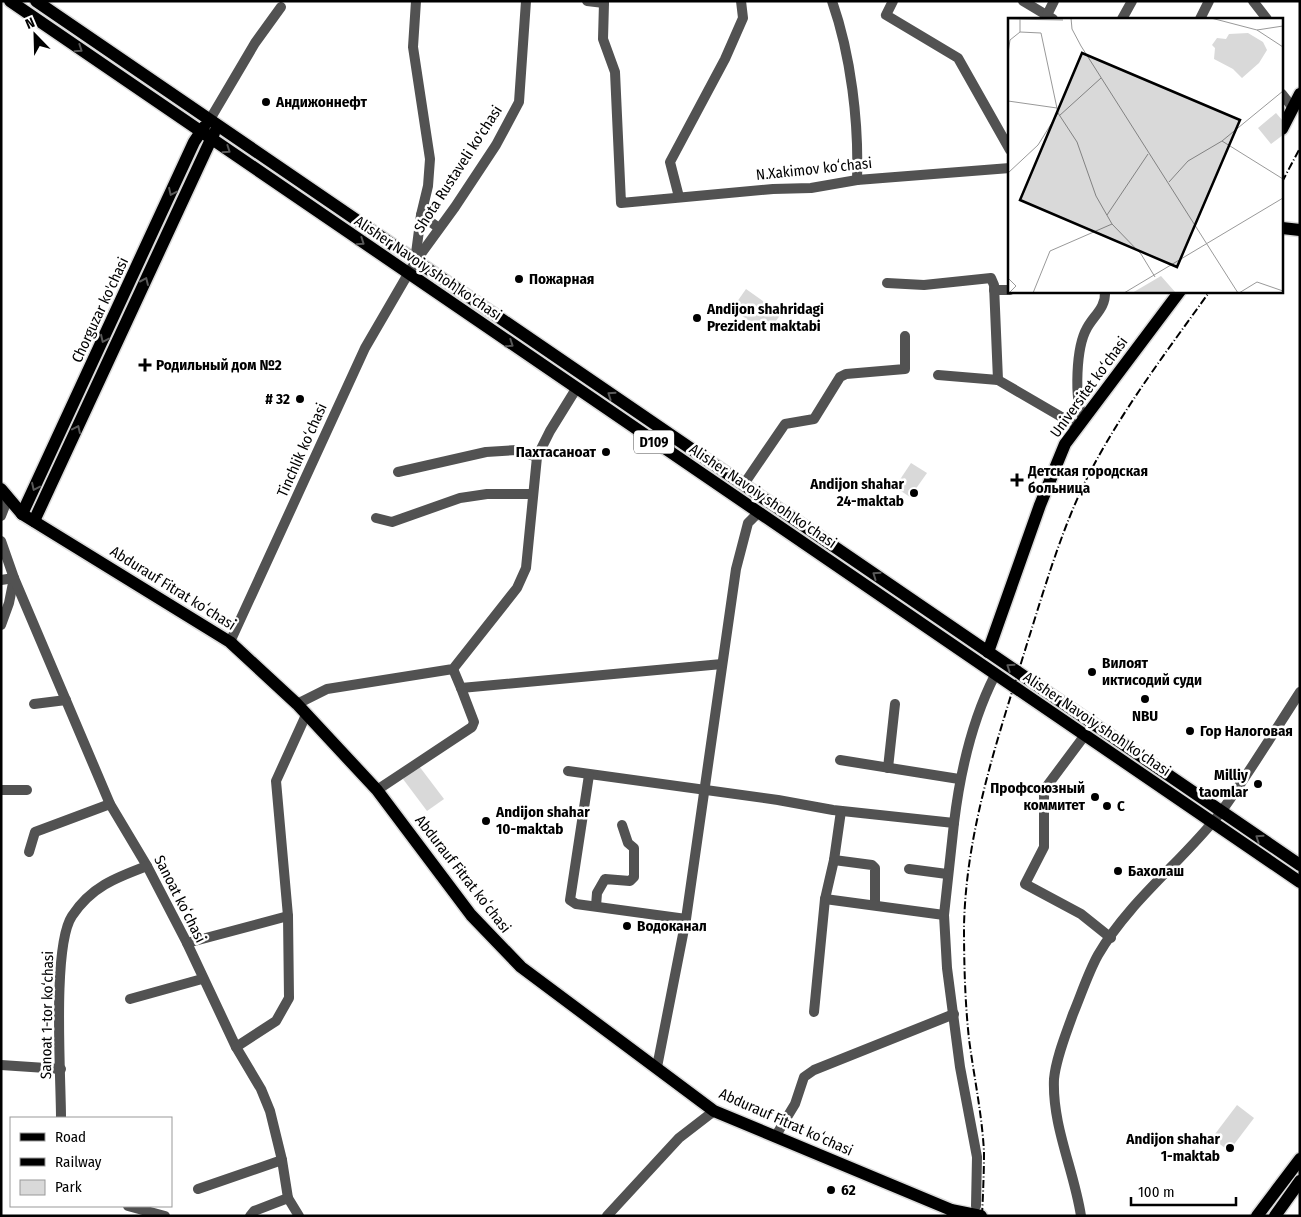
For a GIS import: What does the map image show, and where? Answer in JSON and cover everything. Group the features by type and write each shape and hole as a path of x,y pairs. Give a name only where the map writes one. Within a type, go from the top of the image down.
{"main road":[{"name":"Alisher Navoiy shoh ko'chasi","path":"10,1 407,274 1300,882"},
{"name":"Alisher Navoiy shoh ko'chasi","path":"36,1 213,124 744,484 1300,865"},
{"path":"1284,125 1300,94"},
{"name":"Chorguzar ko'chasi","path":"22,514 205,135 213,124"},
{"name":"Chorguzar ko'chasi","path":"34,521 205,135"},
{"path":"1284,228 1300,230"},
{"name":"Universitet kо‘chasi","path":"988,652 1040,505 1065,444 1179,292"},
{"path":"476,320 484,308"},
{"path":"494,333 503,320"},
{"path":"621,419 629,407"},
{"name":"Abdurauf Fitrat koʻchasi","path":"4,493 22,514 230,642 297,704 306,716 377,790 471,915 501,948 521,967 714,1110 954,1212 979,1211"},
{"path":"758,513 766,499"},
{"path":"838,567 847,555"},
{"path":"1258,1216 1300,1159"},
{"path":"1275,1216 1300,1181"}],"street":[{"path":"415,262 421,215 428,186 430,159 413,48 416,1"},
{"name":"Shota Rustaveli ko'chasi","path":"407,274 496,145 519,102 526,1"},
{"path":"587,1 604,2"},
{"path":"679,197 670,162 724,59 743,18 742,1"},
{"path":"832,1 838,19 851,90 858,146 857,180"},
{"path":"893,1 886,15 958,58 1008,146"},
{"path":"1023,1 1050,17 1054,1"},
{"path":"1123,18 1132,1"},
{"path":"1200,18 1209,1"},
{"path":"1253,1 1265,18"},
{"name":"N.Xakimov koʻchasi","path":"604,2 603,40 615,72 621,203 811,188 857,180 1008,168"},
{"path":"213,124 255,43 281,7"},
{"path":"1284,97 1293,108"},
{"path":"421,215 439,228"},
{"name":"Tinchlik kо‘chasi","path":"230,642 365,348 407,274"},
{"path":"888,283 924,285 984,277 991,278 994,290 998,380"},
{"path":"994,290 1008,290"},
{"path":"1080,422 1076,393 1082,344 1086,329 1104,305 1105,292"},
{"path":"744,484 784,424 814,419 840,377 846,374 905,369 905,336"},
{"path":"938,375 998,380 1080,422"},
{"path":"297,704 327,689 454,669 517,588 526,568 537,457 576,388"},
{"path":"398,472 486,452 517,450 537,457"},
{"path":"1,516 4,493"},
{"path":"376,518 392,522 460,498 487,494 533,494"},
{"path":"657,1067 686,918 706,792 736,569 748,523 758,513"},
{"name":"Sanoat koʻchasi","path":"1,542 14,578 110,804 147,866 187,943 202,979 236,1047 270,1111 282,1160 288,1198"},
{"path":"1,580 14,578 9,603 1,625"},
{"path":"461,688 722,664"},
{"path":"377,790 472,727 474,722 454,669"},
{"path":"979,1211 977,1157 960,1067 948,968 944,915 947,874 959,779 988,689 995,675"},
{"path":"1081,1216 1078,1195 1057,1116 1054,1078 1064,1038 1080,997 1098,955 1142,898 1221,812 1300,692"},
{"path":"34,704 66,700"},
{"path":"888,768 895,704"},
{"path":"236,1047 276,1021 289,998 288,916 276,781 306,716"},
{"path":"1085,736 1044,790 1044,847 1025,884 1081,914 1111,938"},
{"path":"840,760 959,779"},
{"path":"568,771 841,811 954,824"},
{"path":"589,775 570,900 576,904 686,918"},
{"path":"1,790 26,790"},
{"path":"29,852 35,832 110,804"},
{"path":"814,1012 825,899 834,860 841,811"},
{"path":"596,906 597,894 605,879 630,881 634,877 634,848 628,843 622,825"},
{"path":"834,860 872,865 875,868 875,906"},
{"name":"Sanoat 1-tor ko‘chasi","path":"61,1117 61,954 71,917 101,885 147,866"},
{"path":"909,869 947,874"},
{"path":"825,899 944,915"},
{"path":"187,943 288,916"},
{"path":"130,999 202,979"},
{"path":"775,1137 795,1104 804,1077 814,1070 954,1014"},
{"path":"1,1065 61,1069"},
{"path":"607,1216 678,1138 714,1110"},
{"path":"198,1189 282,1160"},
{"path":"250,1216 254,1211 288,1198 299,1216"},
{"path":"132,1207 165,1216"}],"green space":[{"path":"187,166 192,169 36,508 30,504"},
{"path":"746,289 781,314 767,333 732,309"},
{"path":"911,463 927,473 910,497 895,487"},
{"path":"419,766 444,799 427,811 403,779"},
{"path":"1237,1105 1254,1118 1229,1151 1212,1138"}],"railway":[{"path":"1284,178 1300,148"},
{"path":"982,1216 984,1152 982,1124 968,1025 964,926 966,890 971,855 985,785 1046,582 1078,497 1101,452 1130,404 1209,292"}],"place":[{"name":"Андижоннефт","path":"266,102"},
{"name":"Пожарная","path":"519,279"},
{"name":"Andijon shahridagi Prezident maktabi","path":"697,318"},
{"name":"Родильный дом №2","path":"145,365"},
{"name":"# 32","path":"300,399"},
{"name":"Пахтасаноат","path":"606,452"},
{"name":"Детская городская больница","path":"1017,480"},
{"name":"Andijon shahar 24-maktab","path":"914,493"},
{"name":"Вилоят иктисодий суди","path":"1092,672"},
{"name":"NBU","path":"1145,699"},
{"name":"Гор Налоговая","path":"1190,731"},
{"name":"Milliy taomlar","path":"1258,784"},
{"name":"Профсоюзный коммитет","path":"1095,797"},
{"name":"С","path":"1107,806"},
{"name":"Andijon shahar 10-maktab","path":"486,821"},
{"name":"Бахолаш","path":"1118,871"},
{"name":"Водоканал","path":"627,926"},
{"name":"Andijon shahar 1-maktab","path":"1230,1148"},
{"name":"62","path":"831,1190"}]}
